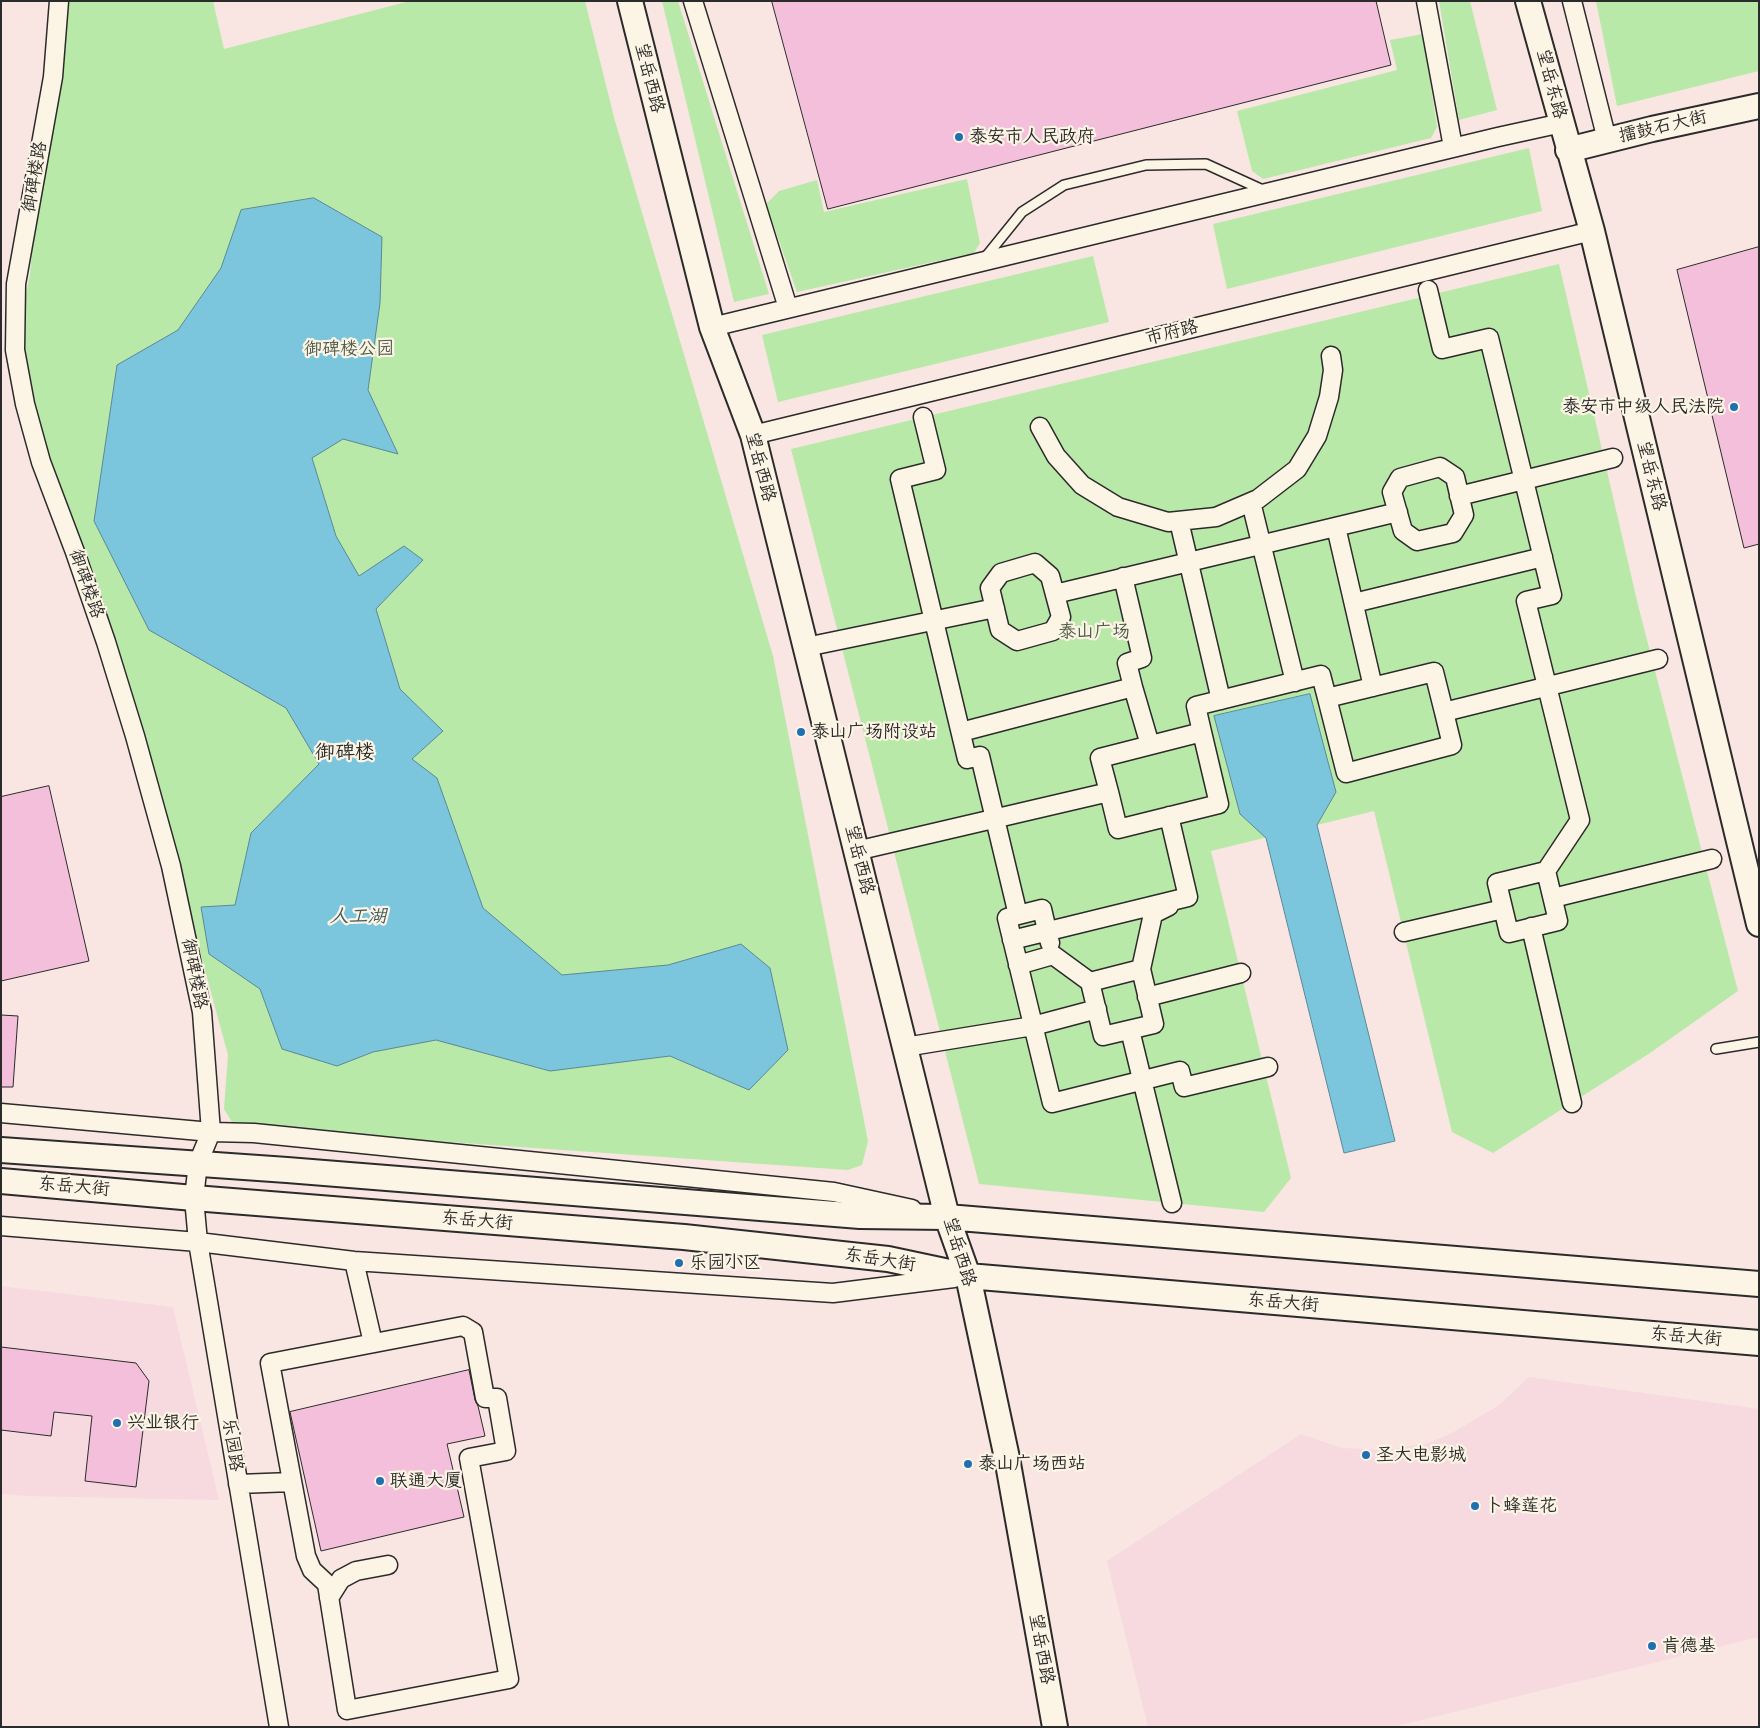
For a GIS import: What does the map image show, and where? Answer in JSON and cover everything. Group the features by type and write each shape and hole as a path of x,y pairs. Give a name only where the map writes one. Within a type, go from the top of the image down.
{"main road":[{"name":"望岳西路","path":"630,1 712,327 753,435 947,1217 968,1276 1007,1458 1055,1727"},
{"name":"望岳东路","path":"1528,1 1592,231 1758,915"},
{"name":"擂鼓石大街","path":"1568,150 1759,106"},
{"name":"东岳大街","path":"1,1150 198,1163 860,1216 947,1217 1759,1284"},
{"name":"东岳大街","path":"1,1181 684,1237 888,1259 968,1276 1759,1343"}],"street":[{"name":"御碑楼路","path":"59,1 53,77 16,284 15,350 25,404 41,462 106,642 171,866 202,1012 210,1132 198,1163"},
{"path":"693,1 788,308"},
{"path":"1426,1 1453,148"},
{"path":"1572,1 1607,140"},
{"path":"712,327 1267,192 1562,123"},
{"name":"市府路","path":"753,435 1592,231"},
{"path":"1428,290 1442,349 1489,338 1552,595 1526,601 1580,820 1546,872 1497,883 1509,933 1558,921 1546,872"},
{"path":"1040,428 1056,456 1082,485 1118,506 1168,522 1216,517 1258,499 1297,469 1318,436 1329,397 1333,370 1331,356"},
{"path":"923,417 936,470 900,479 967,759 980,756 1018,915"},
{"path":"1459,496 1614,458"},
{"path":"1440,467 1454,477 1459,496 1464,515 1453,533 1417,542 1403,531 1392,492 1400,478 1440,467"},
{"path":"1251,502 1295,682"},
{"path":"1055,594 1398,512"},
{"path":"1180,521 1221,700"},
{"path":"1336,527 1373,687"},
{"path":"1354,603 1543,557"},
{"path":"1035,563 1050,576 1055,594 1061,617 1053,631 1016,641 1000,630 990,588 1001,573 1035,563"},
{"path":"1123,577 1142,658 1127,663 1150,745"},
{"path":"806,647 995,608"},
{"path":"1444,712 1658,659"},
{"path":"1202,732 1100,758 1118,829 1219,804 1196,706 1322,675 1327,698 1346,773 1452,746 1434,672 1327,698"},
{"path":"961,732 1133,687"},
{"path":"856,851 1109,792"},
{"path":"1169,816 1188,897"},
{"path":"1553,898 1712,859"},
{"path":"1012,940 1188,897"},
{"path":"1188,897 1153,914 1141,969 1154,1024 1103,1036 1090,982 1053,955 1042,909 1007,918 1052,1103 1180,1071 1184,1087 1268,1067"},
{"path":"1404,932 1503,909"},
{"path":"1531,927 1572,1103"},
{"path":"1018,965 1053,955"},
{"path":"1090,982 1141,969"},
{"path":"1148,997 1241,972"},
{"path":"905,1047 1033,1026 1097,1009"},
{"path":"1130,1030 1172,1203"},
{"path":"1,1113 210,1132 254,1133 834,1192 947,1217"},
{"name":"乐园路","path":"198,1163 194,1198 198,1242 279,1727"},
{"path":"1,1226 198,1242 354,1261 832,1294 968,1276"},
{"path":"354,1261 373,1343"},
{"path":"463,1326 473,1332 485,1398 497,1398 506,1451 469,1458 509,1680 347,1710 327,1584 312,1570 306,1556 292,1482 270,1363 463,1326"},
{"path":"238,1484 292,1482"},
{"path":"329,1598 341,1579 356,1571 388,1565"}],"lane":[{"path":"982,262 1022,212 1064,185 1146,164 1206,164 1267,192"},
{"path":"1716,1049 1759,1042"}],"shaded area":[{"path":"1,1286 173,1307 219,1500 1,1494"},
{"name":"卜蜂莲花","path":"1529,1377 1759,1409 1759,1637 1393,1727 1148,1727 1107,1561 1301,1434 1342,1448 1386,1450 1429,1443 1452,1433 1498,1406"}],"green space":[{"name":"御碑楼公园","path":"52,1 213,1 224,49 410,1 585,1 615,121 773,656 868,1141 862,1165 848,1170 235,1127 224,1109 228,1055 155,786 34,414 19,329 30,274"},
{"path":"662,1 678,1 769,294 734,302"},
{"path":"1439,1 1470,1 1497,110 1459,120"},
{"path":"1596,1 1759,1 1759,71 1617,106"},
{"path":"1423,34 1437,127 1431,138 1263,179 1252,171 1237,111 1397,70 1390,40"},
{"path":"1529,148 1542,211 1227,289 1213,224"},
{"path":"967,179 980,243 974,253 797,292 766,204 779,191 817,180 824,212"},
{"path":"1093,256 1109,322 778,402 762,335"},
{"name":"泰山广场","path":"1559,264 1638,605 1738,991 1650,1053 1493,1153 1452,1132 1374,811 1211,851 1291,1178 1264,1212 979,1184 791,449"}],"water":[{"name":"人工湖","path":"314,198 382,237 380,303 368,390 398,454 343,439 312,458 336,536 359,576 404,546 423,560 376,609 400,689 443,731 412,759 437,778 483,908 562,975 668,965 741,944 770,968 788,1050 749,1090 670,1056 550,1071 436,1040 373,1052 337,1066 282,1049 260,989 209,954 201,907 235,905 251,833 319,764 286,708 149,630 94,521 117,365 178,330 221,268 241,210"},
{"path":"1310,694 1336,792 1317,825 1395,1141 1344,1153 1266,838 1240,814 1214,716"}],"building":[{"name":"泰安市人民政府","path":"772,1 1376,1 1391,65 828,209"},
{"name":"泰安市中级人民法院","path":"1759,247 1759,544 1744,548 1677,270"},
{"path":"49,786 89,961 1,981 1,797"},
{"path":"1,1015 18,1016 13,1087 1,1087"},
{"name":"兴业银行","path":"1,1347 136,1363 149,1381 136,1487 85,1481 92,1416 54,1412 51,1436 1,1430"},
{"name":"联通大厦","path":"469,1370 485,1436 447,1444 464,1517 321,1551 290,1412"}],"place":[{"name":"泰安市人民政府","path":"959,137"},
{"name":"泰安市中级人民法院","path":"1734,407"},
{"name":"泰山广场附设站","path":"801,732"},
{"name":"乐园小区","path":"679,1263"},
{"name":"兴业银行","path":"117,1423"},
{"name":"圣大电影城","path":"1366,1455"},
{"name":"泰山广场西站","path":"968,1464"},
{"name":"联通大厦","path":"380,1481"},
{"name":"卜蜂莲花","path":"1475,1506"},
{"name":"肯德基","path":"1652,1646"}],"district":[{"name":"御碑楼","path":"345,753"}]}
